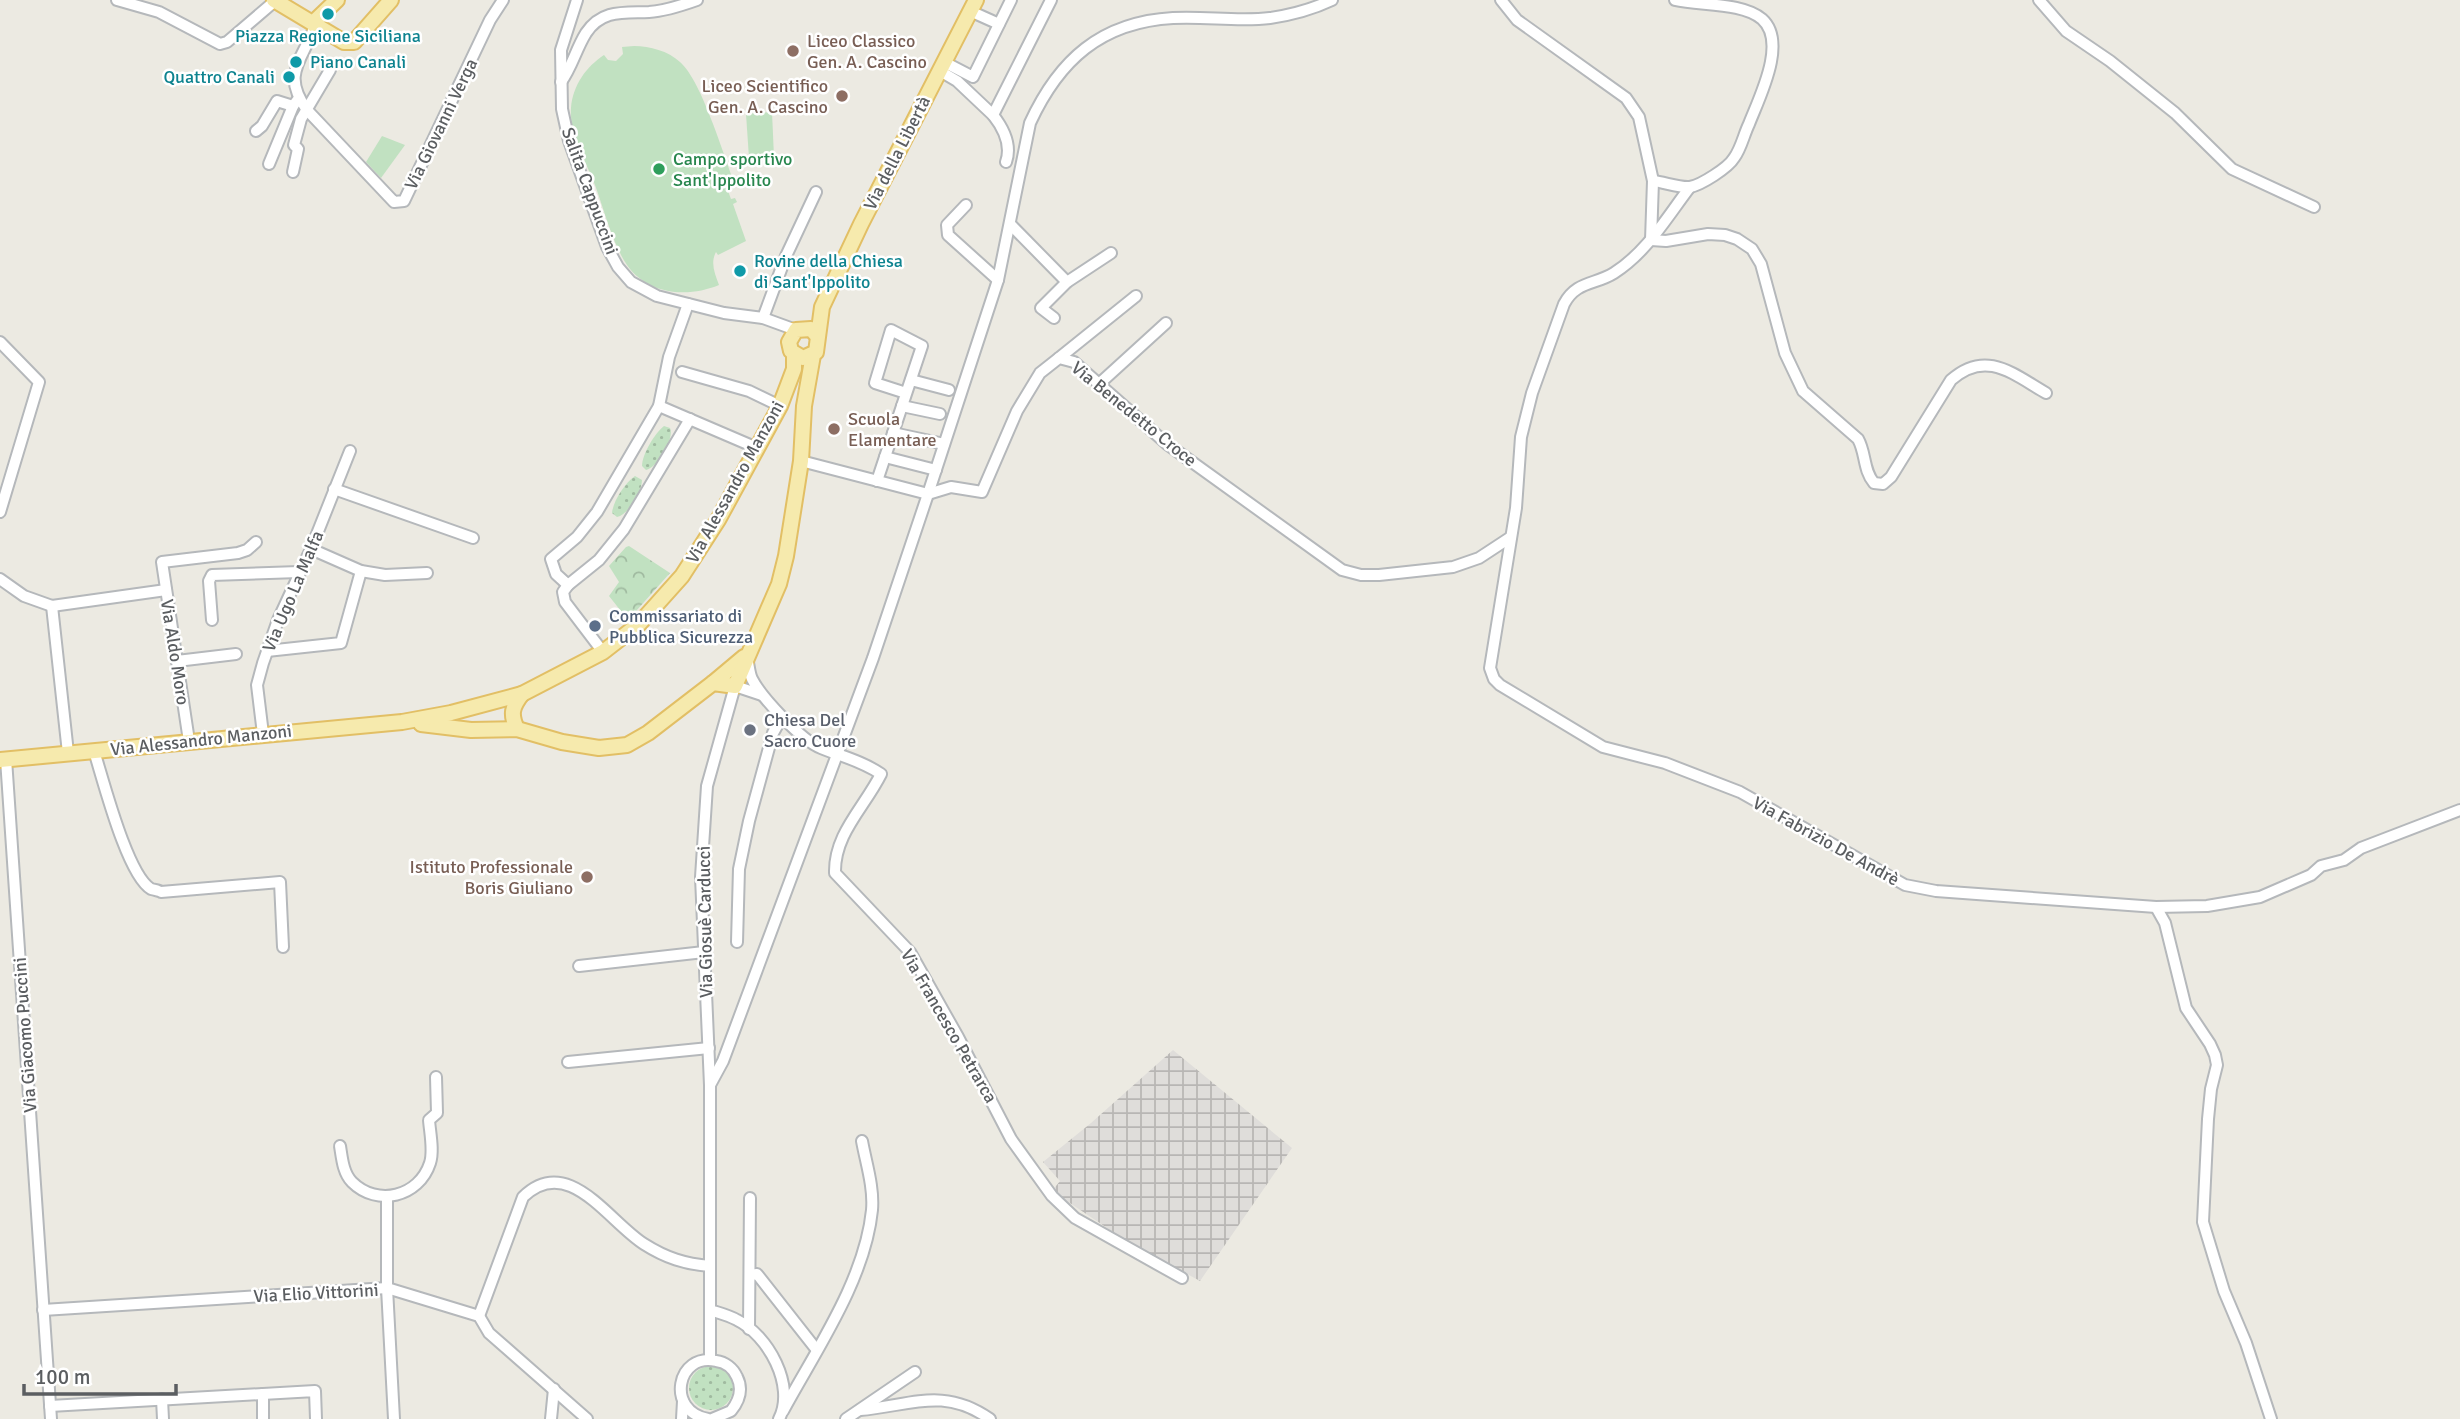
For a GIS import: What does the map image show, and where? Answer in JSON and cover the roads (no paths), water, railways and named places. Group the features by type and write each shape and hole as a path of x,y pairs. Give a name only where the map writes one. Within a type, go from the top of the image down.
{"main road":[{"path":"274,0 344,42 354,42 391,0"},
{"path":"315,26 317,19 337,0"},
{"name":"Via della Libertà","path":"801,338 822,307 973,5"},
{"name":"Via Giosuè Carducci","path":"735,686 786,556 801,461 804,406 813,355 803,358 801,338"},
{"name":"Via Alessandro Manzoni","path":"3,760 263,734 448,720 522,694 603,652 639,624 682,576 719,520 780,406 801,338"},
{"name":"Via Alessandro Manzoni","path":"448,720 471,730 517,729 562,742 599,748 626,745 648,733 747,656"},
{"path":"713,683 735,686"},
{"path":"517,729 512,720 512,712 522,694"}],"street":[{"path":"117,0 159,12 220,44 227,42 274,0"},
{"name":"Via Giovanni Verga","path":"307,110 394,202 404,201 502,0"},
{"path":"561,82 561,50 577,0"},
{"path":"561,82 570,69 587,31 601,17 624,11 652,12 697,0"},
{"path":"942,66 973,77 1011,0"},
{"path":"993,115 1051,0"},
{"path":"710,1085 723,1060 873,657 998,280 1030,123 1050,85 1069,60 1093,42 1126,24 1172,18 1269,18 1314,8 1332,0"},
{"path":"1501,0 1517,20 1626,98 1639,117 1653,181 1650,240 1666,241 1707,234 1724,235 1737,239 1752,249 1761,264 1785,353 1803,391 1858,439 1863,447 1868,475 1874,483 1883,484 1891,477 1951,380 1964,371 1987,364 1998,366 2046,393"},
{"path":"1653,181 1690,187 1713,176 1735,158 1767,79 1773,41 1765,21 1754,13 1737,8 1675,0"},
{"path":"2039,0 2066,31 2110,61 2175,113 2232,169 2314,206"},
{"path":"973,5 999,24"},
{"path":"269,163 296,102 296,66 315,26"},
{"path":"942,66 993,115 1007,139 1009,154 1006,162"},
{"path":"293,172 299,149 294,145 301,119 330,70"},
{"name":"Salita Cappuccini","path":"561,82 562,109 569,141 607,247 618,267 631,282 657,296 724,313 766,319 801,338"},
{"path":"256,131 277,101 296,102 307,110"},
{"name":"Via Fabrizio De Andrè","path":"1690,187 1650,240 1628,263 1612,275 1581,286 1570,293 1564,304 1532,393 1521,437 1516,508 1490,668 1494,679 1500,685 1603,747 1665,763 1740,793 1905,886 1936,891 2156,907 2207,906 2260,897 2312,875 2321,866 2344,860 2361,848 2460,810"},
{"path":"766,319 786,256 816,192"},
{"path":"966,205 947,225 948,235 998,280"},
{"path":"1010,224 1067,282"},
{"path":"1054,318 1041,308 1067,282 1111,253"},
{"path":"1059,358 1136,296"},
{"path":"568,585 556,574 551,559 576,537 597,512 659,406 669,357 688,304"},
{"path":"1099,384 1166,323"},
{"path":"877,481 922,346 891,330 876,383 906,393"},
{"path":"0,342 38,382 1,506"},
{"name":"Via Benedetto Croce","path":"801,461 928,494 951,487 982,492 1017,411 1040,373 1059,358 1074,362 1167,444 1342,570 1361,575 1379,575 1453,567 1479,558 1511,537"},
{"path":"682,372 749,391 780,406"},
{"path":"911,380 949,390"},
{"path":"902,405 940,414"},
{"path":"659,406 757,448"},
{"path":"603,652 565,602 563,592 599,560 624,529 690,419"},
{"path":"893,433 944,443"},
{"name":"Via Ugo La Malfa","path":"263,734 257,685 267,652 350,451"},
{"path":"885,457 936,470"},
{"path":"334,489 473,538"},
{"path":"240,574 238,554 256,542"},
{"path":"311,549 361,571 385,575 427,573"},
{"name":"Via Aldo Moro","path":"189,741 162,562 238,554"},
{"path":"267,652 341,643 361,571"},
{"path":"212,620 209,581 212,575 299,572"},
{"path":"0,579 24,596 52,606 166,590"},
{"path":"52,606 68,753"},
{"path":"177,662 236,654"},
{"path":"747,656 751,677 762,695"},
{"name":"Via Francesco Petrarca","path":"735,686 762,695 782,717 817,747 871,767 881,774 870,796 843,832 834,858 835,873 909,952 958,1037 1011,1139 1052,1196 1075,1218 1182,1278"},
{"name":"Via Giosuè Carducci","path":"710,1266 710,1085 701,877 707,786 735,686"},
{"path":"737,942 736,905 742,851 773,733 782,717"},
{"path":"94,751 128,858 144,883 161,892 280,882 283,947"},
{"name":"Via Giacomo Puccini","path":"3,760 51,1419"},
{"path":"2156,907 2165,923 2186,1008 2215,1055 2217,1065 2209,1109 2203,1222 2224,1291 2246,1343 2271,1419"},
{"path":"579,966 704,952"},
{"path":"568,1062 709,1048"},
{"path":"340,1146 342,1164 350,1181 367,1192 387,1198 413,1188 424,1177 431,1160 429,1120 437,1113 436,1077"},
{"path":"781,1415 850,1287 868,1232 872,1208 871,1189 862,1141"},
{"path":"587,1419 489,1333 479,1316 523,1197 533,1188 548,1183 577,1188 642,1243 672,1260 710,1266 710,1360"},
{"path":"387,1198 387,1288 394,1419"},
{"path":"749,1329 750,1198"},
{"path":"750,1275 757,1274 817,1349"},
{"name":"Via Elio Vittorini","path":"43,1310 387,1288 479,1316"},
{"path":"710,1310 737,1320 758,1335 774,1359 784,1385 781,1415"},
{"path":"682,1419 681,1384 684,1374 700,1361 720,1361 729,1366 740,1383 734,1415 710,1419 694,1414 683,1401"},
{"path":"848,1419 915,1372"},
{"path":"551,1419 554,1389"},
{"path":"50,1406 314,1391 316,1419"},
{"path":"263,1394 263,1419"},
{"path":"162,1399 163,1419"},
{"path":"860,1410 926,1399 961,1404 990,1419"}],"place":[{"name":"Piazza Regione Siciliana","path":"328,14"},
{"name":"Liceo Classico Gen. A. Cascino","path":"793,51"},
{"name":"Piano Canali","path":"296,62"},
{"name":"Quattro Canali","path":"289,77"},
{"name":"Liceo Scientifico Gen. A. Cascino","path":"842,96"},
{"name":"Campo sportivo Sant'Ippolito","path":"659,169"},
{"name":"Rovine della Chiesa di Sant'Ippolito","path":"740,271"},
{"name":"Scuola Elamentare","path":"834,429"},
{"name":"Commissariato di Pubblica Sicurezza","path":"595,626"},
{"name":"Chiesa Del Sacro Cuore","path":"750,730"},
{"name":"Istituto Professionale Boris Giuliano","path":"587,877"}]}
